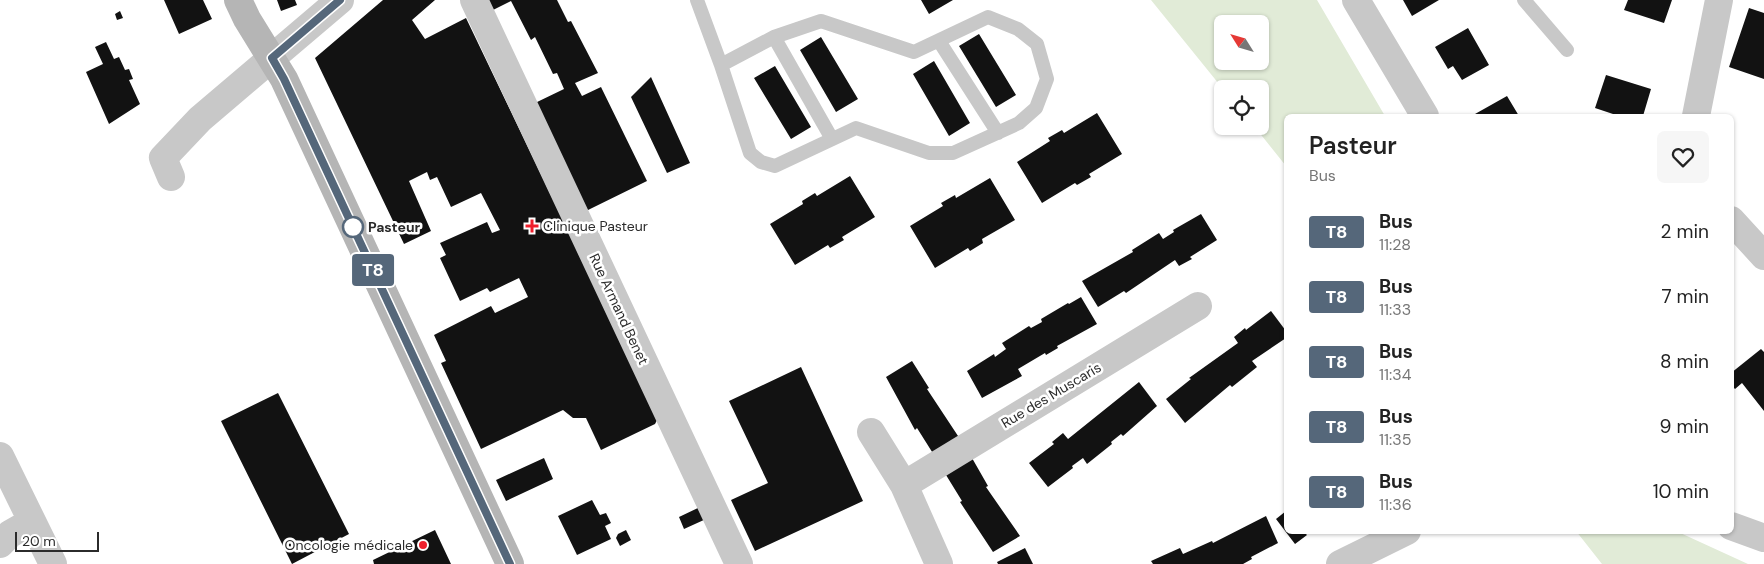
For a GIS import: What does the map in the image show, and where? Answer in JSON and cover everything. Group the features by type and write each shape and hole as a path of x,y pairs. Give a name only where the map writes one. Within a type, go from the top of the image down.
{"street":[{"path":"238,0 247,19 284,79 510,564"},
{"path":"170,177 163,158 200,119 340,0"},
{"name":"Rue Armand Benet","path":"474,0 740,564"},
{"path":"1356,0 1424,114"},
{"path":"1696,114 1719,0"},
{"path":"1734,223 1764,256"},
{"name":"Rue des Muscaris","path":"904,485 1198,306"},
{"path":"871,432 904,485 939,564"},
{"path":"0,456 53,564"},
{"path":"0,544 10,534 31,522"},
{"path":"1734,527 1764,538"},
{"path":"1340,564 1401,534"}],"lane":[{"path":"697,0 750,153 761,162 775,166 856,128 929,153 953,153 1019,123 1036,108 1047,79 1037,44 1018,29 988,17 914,52 821,21 774,37 721,65"},
{"path":"1524,0 1567,50"},
{"path":"774,37 832,139"},
{"path":"939,41 998,133"}],"green space":[{"path":"1151,0 1317,0 1384,114 1284,114 1284,164 1261,135 1269,135 1269,80 1216,80"},
{"path":"1578,534 1683,534 1748,564 1602,564"}],"building":[{"path":"164,0 203,0 212,19 179,34"},
{"path":"277,0 295,0 297,5 281,11"},
{"name":"Clinique Pasteur","path":"383,0 435,0 412,20 425,39 466,18 658,418 655,424 601,450 586,418 573,418 563,410 481,449 441,363 446,361 434,335 491,306 495,313 528,297 519,278 490,292 487,288 460,301 440,258 446,255 440,243 487,222 492,233 500,230 481,193 451,207 437,177 430,180 427,172 409,181 431,231 404,244 315,58"},
{"path":"481,0 557,0 568,22 571,21 598,73 575,83 582,96 601,87 647,181 586,211 535,103 564,89 557,73 553,74 535,37 531,40 511,1 487,13"},
{"path":"921,0 953,0 929,14"},
{"path":"1403,0 1439,0 1412,16"},
{"path":"1628,0 1672,0 1664,23 1624,10"},
{"path":"1749,8 1764,13 1764,79 1729,67"},
{"path":"120,11 123,18 117,20 115,14"},
{"path":"1468,28 1489,65 1462,80 1453,66 1448,69 1435,47"},
{"path":"979,34 1016,95 996,107 959,46"},
{"path":"821,37 858,99 836,112 800,50"},
{"path":"106,42 114,59 119,57 125,70 129,69 133,79 129,80 140,104 109,124 86,72 103,64 95,47"},
{"path":"934,61 970,123 949,136 913,74"},
{"path":"775,66 811,127 791,139 754,78"},
{"path":"1606,75 1651,89 1644,114 1613,114 1595,108"},
{"path":"651,77 690,163 667,173 631,97"},
{"path":"1507,96 1518,114 1475,114"},
{"path":"1097,113 1122,154 1089,174 1091,177 1077,185 1075,183 1042,203 1017,162 1050,141 1048,138 1062,130 1064,133"},
{"path":"850,176 875,217 842,237 844,240 830,248 828,245 795,265 770,224 803,204 802,201 815,193 817,196"},
{"path":"990,178 1015,220 982,239 983,243 970,251 968,248 935,268 910,226 943,206 941,203 955,195 956,198"},
{"path":"1201,214 1217,240 1190,257 1192,259 1179,266 1175,260 1126,293 1124,291 1098,307 1082,281 1133,252 1132,250 1159,233 1163,239 1174,232 1173,230"},
{"path":"1081,297 1097,324 1057,346 1058,348 1046,355 1045,353 1018,369 1022,376 982,398 967,371 994,354 995,357 1006,349 1002,343 1029,326 1031,328 1042,322 1041,319"},
{"path":"1271,311 1284,328 1284,339 1252,361 1257,367 1232,387 1230,385 1185,423 1166,399 1191,379 1189,378 1238,343 1234,337 1245,328 1246,330"},
{"path":"1761,349 1764,352 1764,411 1742,383 1734,388 1734,371"},
{"path":"912,361 929,388 927,389 960,439 934,455 917,428 915,430 886,377"},
{"path":"801,367 863,501 755,551 731,500 768,483 729,401"},
{"path":"1139,382 1157,406 1123,436 1121,434 1111,442 1112,444 1087,464 1083,458 1048,487 1029,463 1054,444 1052,442 1063,433 1068,439"},
{"path":"278,393 349,534 292,564 221,421"},
{"path":"544,458 553,479 506,501 496,480"},
{"path":"972,458 988,486 986,487 1020,536 993,552 960,502 962,501 946,475"},
{"path":"592,500 600,515 606,513 611,523 605,526 611,539 577,555 558,516"},
{"path":"700,507 706,519 684,529 679,517"},
{"path":"1284,513 1284,530 1276,519"},
{"path":"1266,516 1278,543 1251,557 1252,559 1243,564 1153,564 1151,561 1180,548 1183,554 1212,541 1213,543"},
{"name":"Oncologie médicale","path":"435,530 451,564 374,564 373,560"},
{"path":"626,530 631,540 620,546 616,538 618,534"},
{"path":"1287,534 1307,535 1295,544"},
{"path":"1025,548 1033,564 998,564 997,562"}],"bus line":[{"name":"T8","path":"340,0 272,58 284,79 510,564"}],"place":[{"name":"Clinique Pasteur","path":"532,226"},
{"name":"Pasteur","path":"353,227"},
{"name":"Oncologie médicale","path":"423,545"}]}
